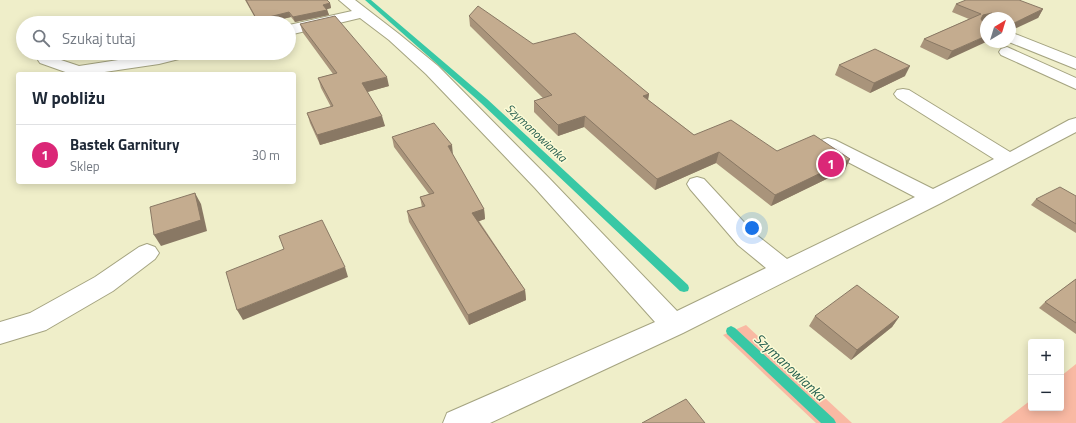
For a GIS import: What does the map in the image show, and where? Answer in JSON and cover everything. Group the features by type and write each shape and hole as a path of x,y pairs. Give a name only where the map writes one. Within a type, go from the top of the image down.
{"street":[{"path":"346,0 394,37 432,70 542,183 674,325"},
{"path":"296,28 362,13"},
{"path":"1016,46 1076,64"},
{"path":"1015,48 1076,84"},
{"path":"46,60 78,71 152,60"},
{"path":"903,94 1009,160"},
{"path":"458,423 674,325 933,198 1076,124"},
{"path":"828,144 933,198"},
{"path":"697,184 746,239 785,270"},
{"path":"0,333 37,322 104,284 147,253"}],"shaded area":[{"path":"746,325 852,423 816,423 723,335"},
{"path":"1076,364 1076,423 1001,423 1028,402 1028,411 1064,411 1064,374"}],"building":[{"path":"246,0 327,0 330,3 323,5 327,10 296,16 292,16 289,12 273,16 255,16"},
{"path":"966,0 1019,0 1043,9 1016,22 1016,12 980,12 980,14 956,4"},
{"path":"478,6 533,44 575,33 649,94 643,96 694,135 731,120 777,151 814,135 850,159 775,195 719,152 657,179 585,116 558,125 534,101 552,95 469,16"},
{"path":"980,14 980,39 952,51 924,39"},
{"path":"335,16 387,77 362,83 382,116 317,135 307,113 333,106 318,78 337,73 300,24"},
{"path":"875,49 910,66 874,83 839,65"},
{"path":"434,123 452,145 448,146 484,209 472,213 525,290 468,315 407,211 425,206 420,197 434,193 392,137"},
{"path":"1060,187 1076,196 1076,224 1036,199"},
{"path":"195,193 201,220 154,235 150,207"},
{"path":"322,220 345,267 237,310 226,272 284,249 279,236"},
{"path":"1076,279 1076,323 1045,302"},
{"path":"857,285 899,317 857,350 815,316"},
{"path":"686,399 705,423 642,423"}],"waterway":[{"name":"Szymanowianka","path":"368,0 484,101 684,288"},
{"name":"Szymanowianka","path":"731,331 830,423"}],"place":[{"name":"Bastek Garnitury","path":"831,164"}]}
